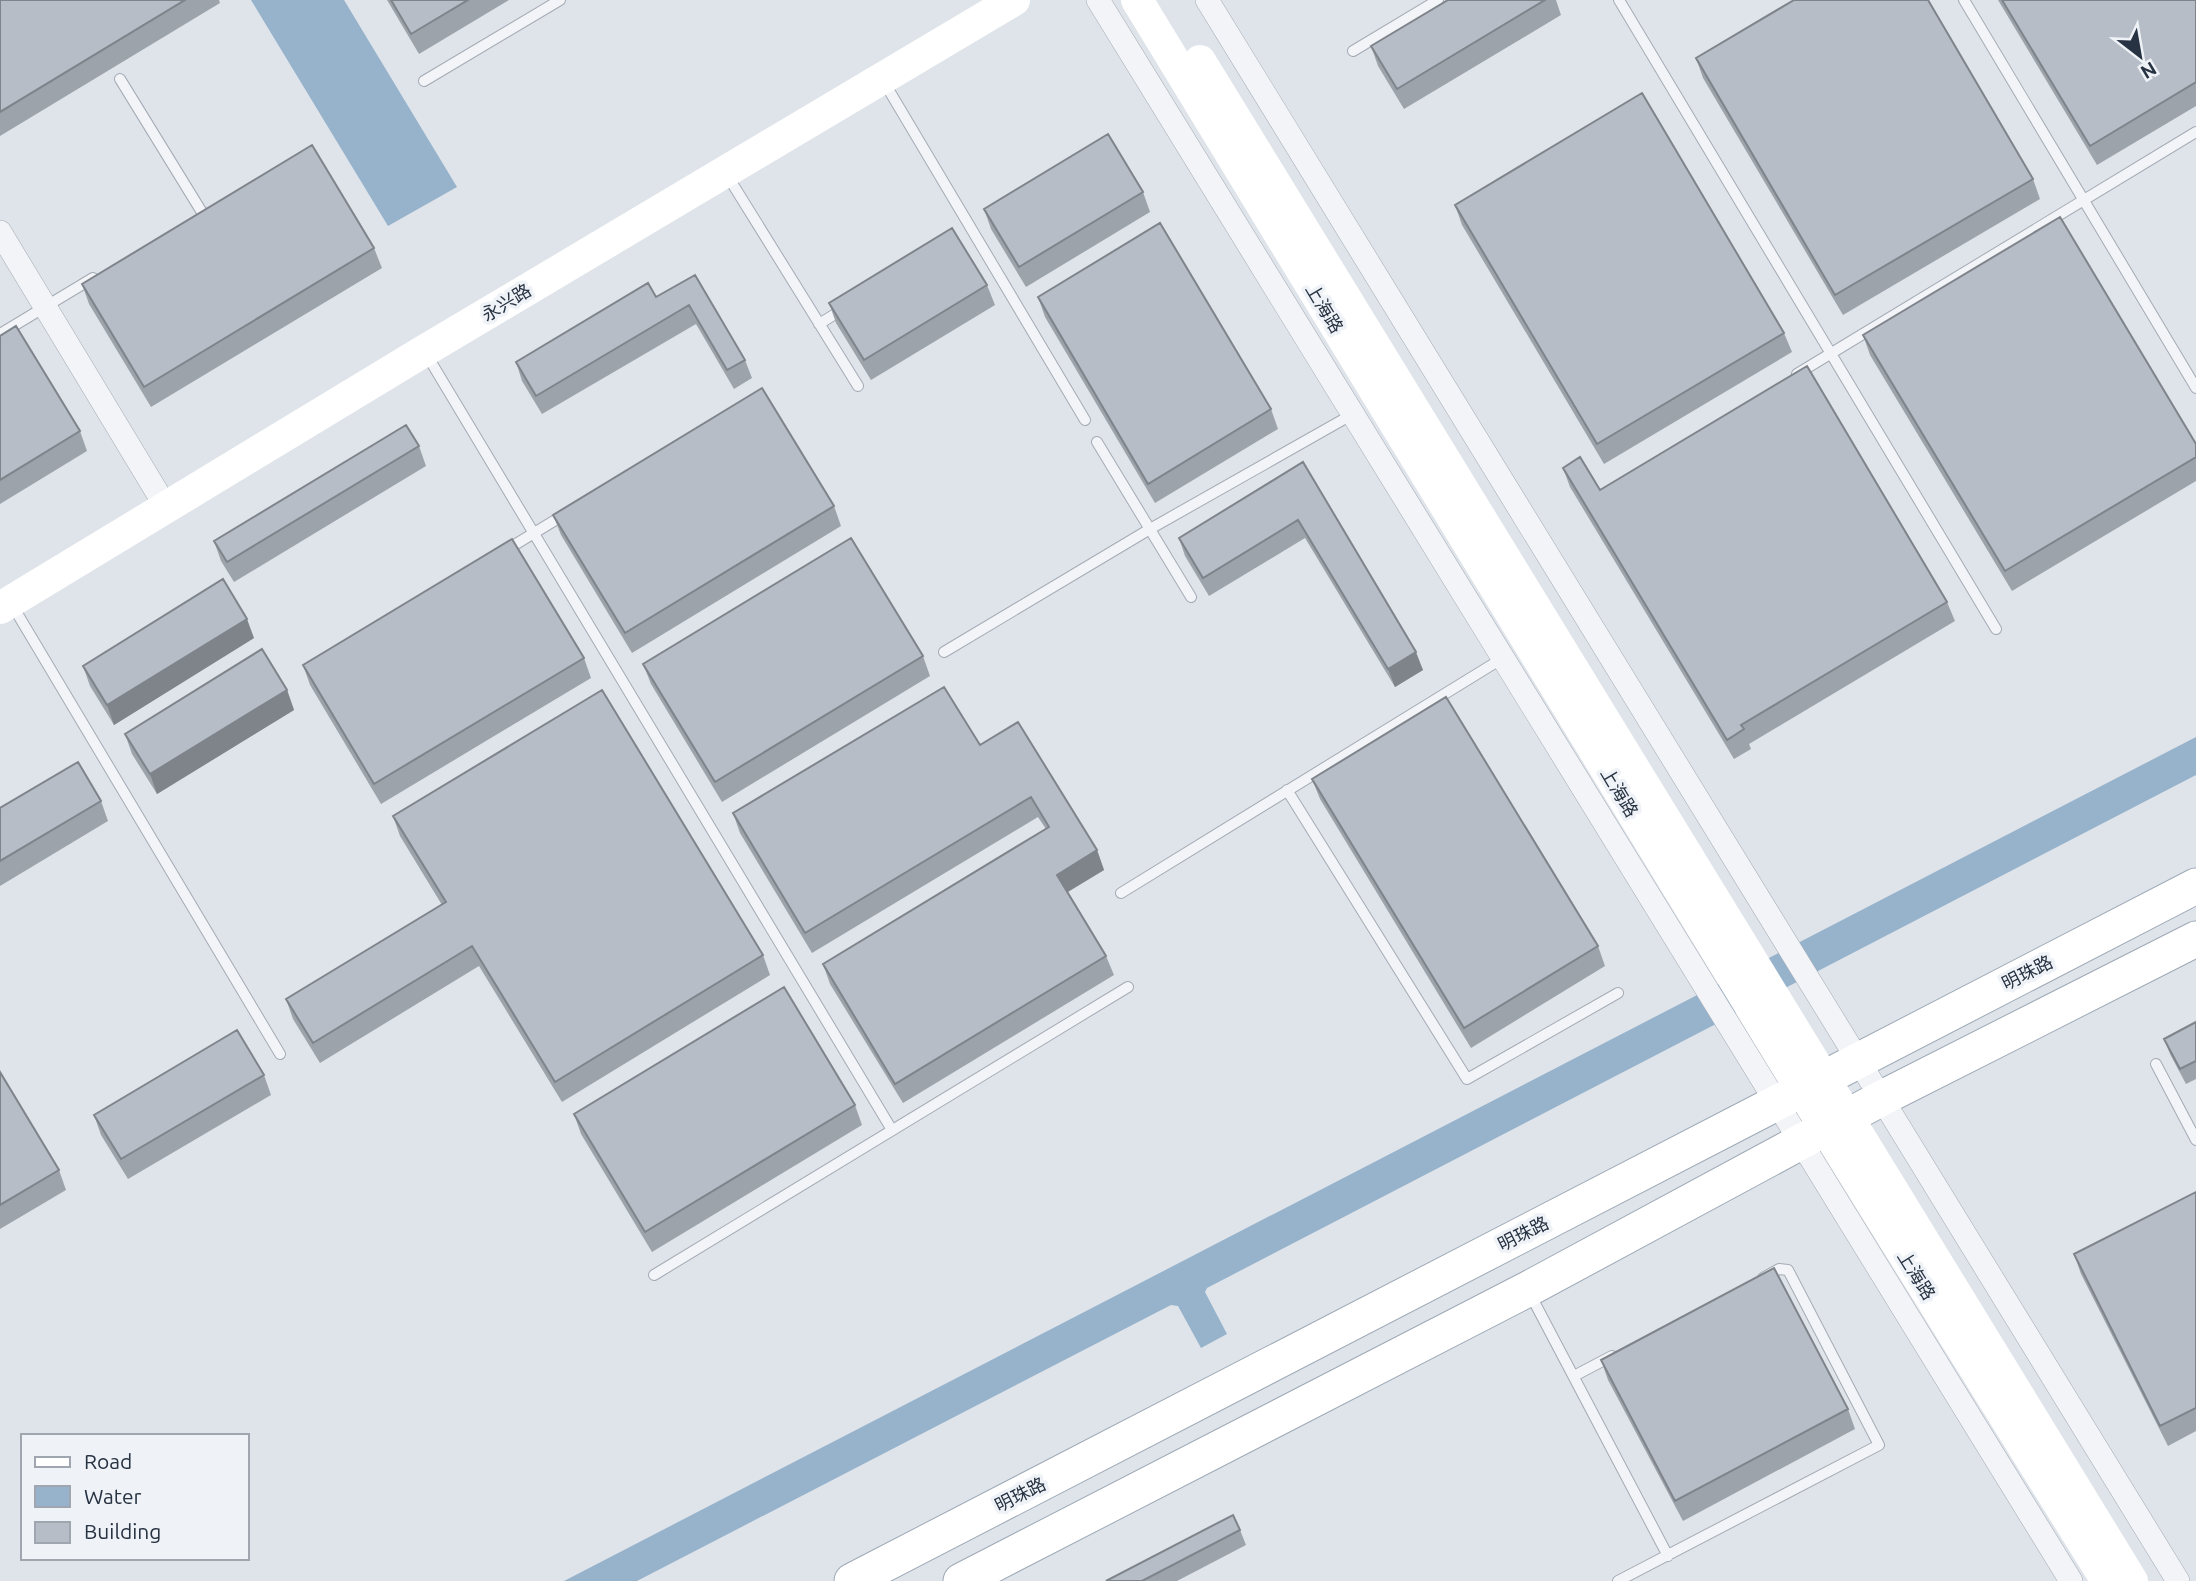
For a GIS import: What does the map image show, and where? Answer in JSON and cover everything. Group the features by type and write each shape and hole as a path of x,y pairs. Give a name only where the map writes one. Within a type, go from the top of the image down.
{"main road":[{"name":"永兴路","path":"5,605 424,351 1014,0"},
{"name":"上海路","path":"1137,0 1825,1130 2107,1581"},
{"name":"上海路","path":"1162,0 1800,1089"},
{"name":"明珠路","path":"852,1581 2196,886"},
{"path":"961,1581 1528,1289 1882,1098 2196,939"},
{"name":"上海路","path":"1825,1130 2132,1581"}],"street":[{"path":"1098,0 1503,658 1800,1089"},
{"path":"1207,0 2178,1581"},
{"path":"0,232 166,507"},
{"path":"1825,1130 2071,1581"}],"lane":[{"path":"424,81 560,0"},
{"path":"1353,51 1438,0"},
{"path":"1619,0 1996,629"},
{"path":"1964,0 2196,388"},
{"path":"120,79 203,214"},
{"path":"883,79 1085,420"},
{"path":"1784,383 2196,132"},
{"path":"725,173 858,386"},
{"path":"191,221 215,207"},
{"path":"961,238 973,231"},
{"path":"0,334 101,273"},
{"path":"819,324 855,302"},
{"path":"424,351 892,1130"},
{"path":"944,652 1150,529 1353,414"},
{"path":"1097,442 1191,597"},
{"path":"499,555 580,506"},
{"path":"5,605 280,1054"},
{"path":"1121,893 1503,658"},
{"path":"1287,790 1468,1079 1618,993"},
{"path":"654,1275 1128,986"},
{"path":"2156,1064 2196,1140"},
{"path":"1618,1581 1879,1445 1788,1270 1779,1269 1755,1282"},
{"path":"1528,1289 1668,1556"},
{"path":"1574,1376 1622,1351"}],"water":[{"path":"251,0 344,0 457,187 388,226"},
{"path":"2196,737 2196,775 1207,1288 1205,1292 1227,1334 1201,1348 1178,1306 1171,1305 637,1581 564,1581"}],"building":[{"path":"0,0 185,0 0,112"},
{"path":"391,0 468,0 411,34"},
{"path":"1448,0 1545,0 1397,89 1371,46"},
{"path":"1794,0 1928,0 2033,179 1835,295 1696,58"},
{"path":"2002,0 2196,0 2196,82 2090,146"},
{"path":"1642,93 1784,333 1597,444 1455,205"},
{"path":"1108,134 1143,192 1019,267 984,209"},
{"path":"312,145 374,248 144,387 82,284"},
{"path":"2060,217 2196,444 2196,457 2005,571 1863,335"},
{"path":"1160,223 1271,409 1148,484 1038,297"},
{"path":"952,228 987,285 864,360 829,303"},
{"path":"695,275 745,360 727,370 689,305 536,396 516,362 648,283 656,297"},
{"path":"16,326 80,431 0,480 0,336"},
{"path":"1807,366 1947,602 1741,725 1744,729 1727,740 1563,468 1580,457 1600,490"},
{"path":"762,388 834,506 625,633 553,515"},
{"path":"406,425 419,446 227,562 214,541"},
{"path":"1303,462 1416,652 1388,669 1298,520 1203,578 1179,538"},
{"path":"851,538 923,656 715,782 643,664"},
{"path":"512,539 584,658 374,784 303,665"},
{"path":"223,579 247,619 107,705 83,666"},
{"path":"262,649 287,690 150,774 125,734"},
{"path":"944,687 980,745 1018,722 1097,850 1057,875 1106,956 895,1084 823,964 1049,827 1031,797 805,933 733,813"},
{"path":"602,690 763,955 555,1082 472,946 313,1043 286,999 446,902 393,816"},
{"path":"1446,697 1598,946 1464,1028 1312,779"},
{"path":"78,762 101,801 0,861 0,808"},
{"path":"784,987 855,1105 645,1232 574,1114"},
{"path":"2196,1022 2196,1061 2180,1069 2164,1039"},
{"path":"237,1030 264,1075 121,1159 94,1115"},
{"path":"0,1072 59,1170 0,1205"},
{"path":"2196,1192 2196,1408 2160,1426 2074,1254"},
{"path":"1774,1268 1848,1409 1675,1501 1601,1360"},
{"path":"1233,1515 1240,1530 1142,1581 1106,1581"}]}
